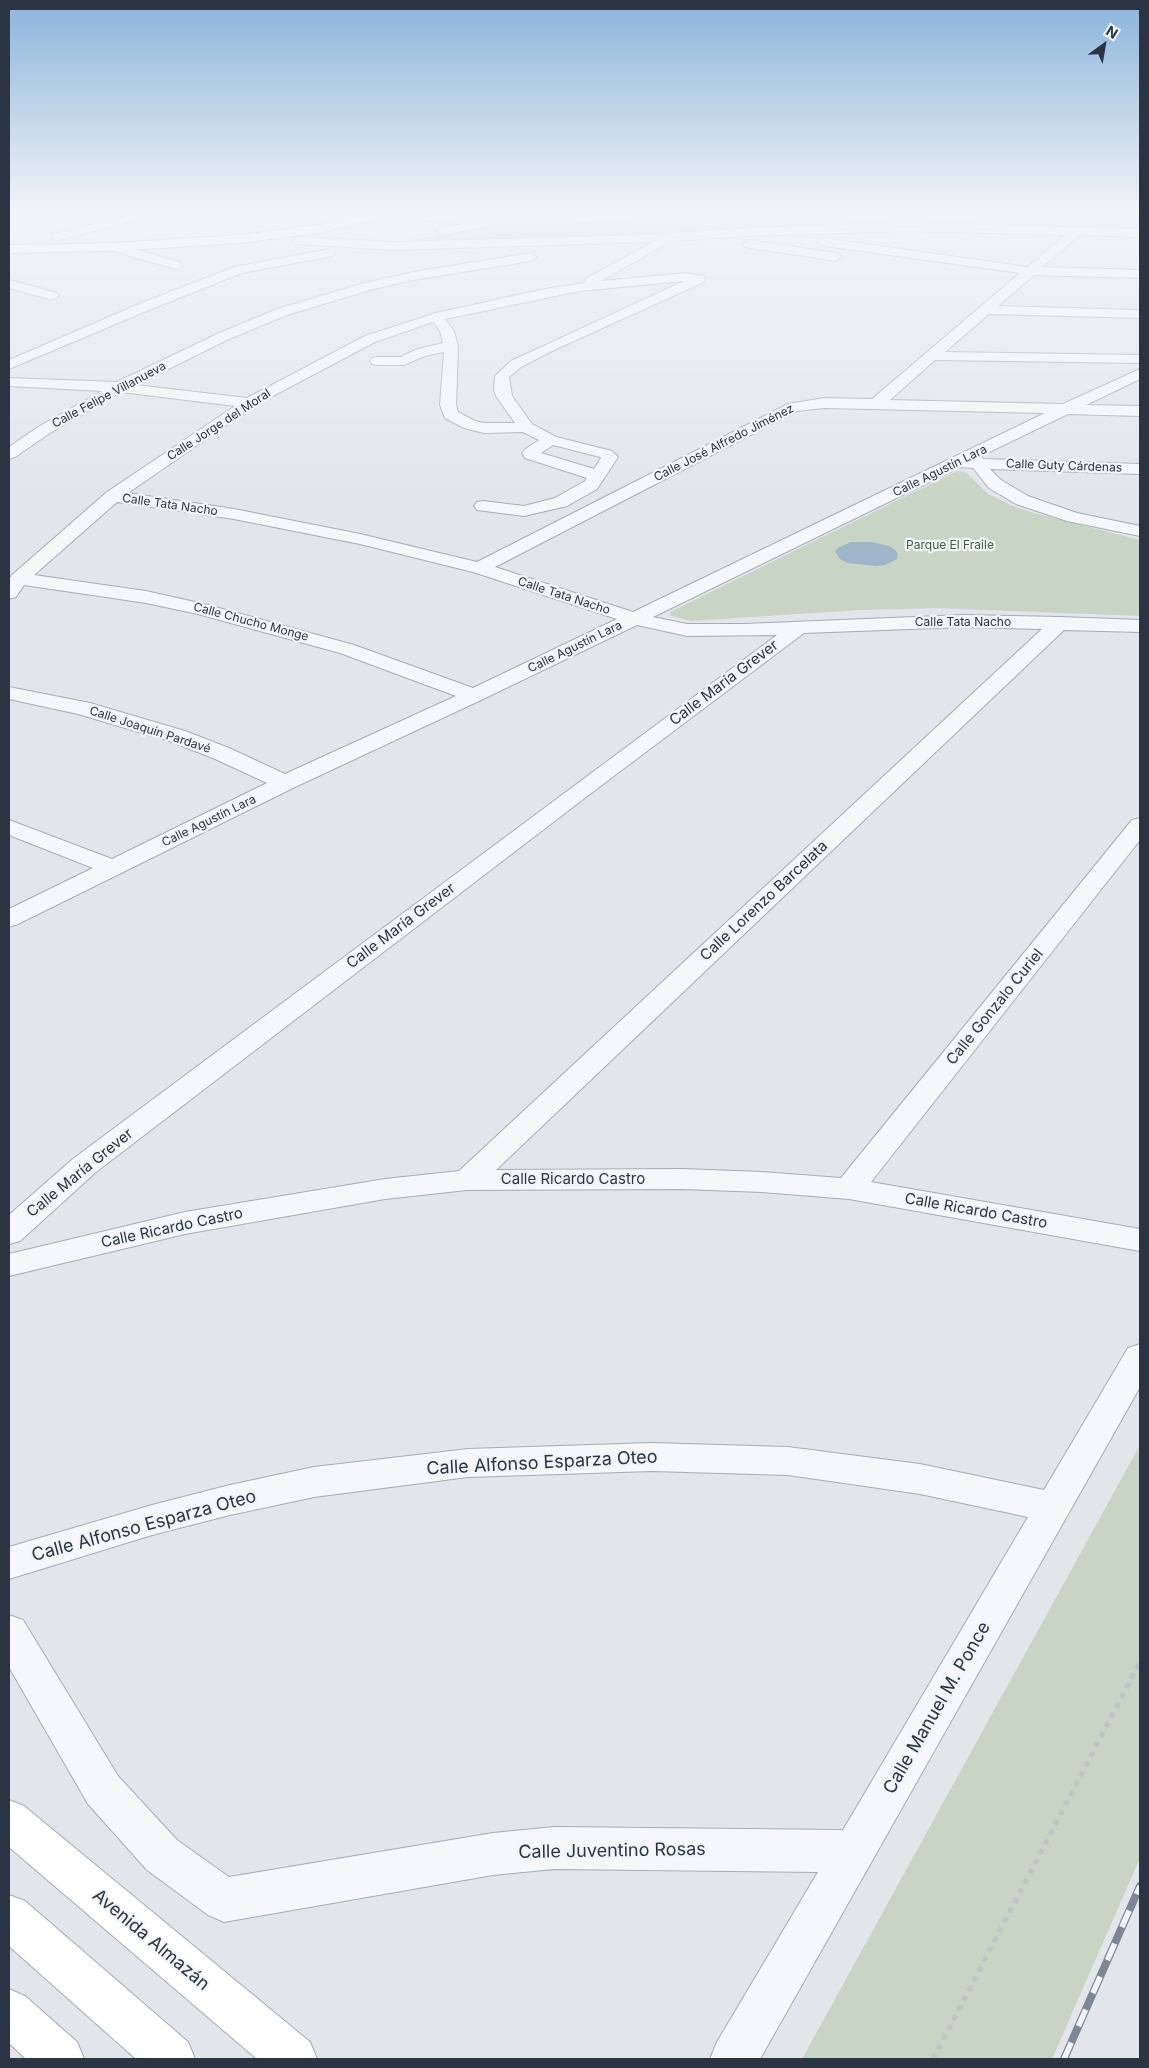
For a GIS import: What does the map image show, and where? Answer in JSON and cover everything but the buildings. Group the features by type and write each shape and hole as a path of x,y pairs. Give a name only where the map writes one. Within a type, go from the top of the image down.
{"main road":[{"name":"Avenida Almazán","path":"9,1820 293,2059"},
{"path":"9,1917 170,2059"},
{"path":"9,2012 60,2059"}],"street":[{"path":"9,365 148,306"},
{"name":"Calle Felipe Villanueva","path":"9,454 44,430 119,387 247,326 304,306"},
{"name":"Calle Jorge del Moral","path":"14,586 113,496 249,403 370,339 436,316 490,306"},
{"path":"483,506 524,511 547,507 583,491 597,478 609,455 550,440 526,427 502,390 502,376 505,371 549,346 642,306"},
{"path":"876,404 990,306"},
{"path":"985,310 1140,314"},
{"path":"436,316 447,330 450,346 451,371 448,404 451,415 460,421 484,428 526,427"},
{"path":"412,340 376,362 404,361 420,353 450,346"},
{"path":"932,356 1140,359"},
{"name":"Calle Agustín Lara","path":"9,919 285,783 474,696 632,618 969,460 1066,408 1140,373"},
{"path":"9,382 119,387 249,403"},
{"name":"Calle José Alfredo Jiménez","path":"479,568 786,410 802,405 876,404 1140,411"},
{"path":"550,440 530,453 531,455 591,473 597,478"},
{"path":"969,460 996,484 1022,500 1073,517 1140,531"},
{"name":"Calle Guty Cárdenas","path":"969,460 1140,469"},
{"name":"Calle Tata Nacho","path":"113,496 234,514 319,530 479,568 632,618 687,630 799,628 917,622 1060,623 1140,626"},
{"name":"Calle Chucho Monge","path":"14,586 146,597 210,611 347,649 474,696"},
{"name":"Calle Lorenzo Barcelata","path":"467,1180 1060,623"},
{"name":"Calle María Grever","path":"9,1234 50,1194 85,1165 582,789 799,628"},
{"name":"Calle Joaquín Pardavé","path":"9,693 82,708 177,736 221,753 285,783"},
{"name":"Calle Gonzalo Curiel","path":"849,1189 1140,825"},
{"path":"9,827 114,868"},
{"name":"Calle Ricardo Castro","path":"9,1265 185,1223 385,1189 467,1180 682,1179 762,1182 849,1189 1140,1240"},
{"name":"Calle Manuel M. Ponce","path":"734,2059 1140,1357"},
{"name":"Calle Alfonso Esparza Oteo","path":"9,1563 152,1520 230,1500 314,1482 468,1463 652,1457 788,1461 920,1479 1053,1507"},
{"name":"Calle Juventino Rosas","path":"9,1632 103,1790 162,1855 224,1900 493,1854 554,1848 854,1851"}],"path":[{"path":"932,2059 1140,1662"}],"green space":[{"name":"Parque El Fraile","path":"957,471 966,472 988,494 1013,506 1140,540 1140,616 937,608 860,610 691,621 671,616 670,612"},
{"path":"1140,1445 1140,1858 1052,2059 802,2059"}],"water":[{"path":"851,542 871,542 889,546 898,554 897,559 885,565 876,566 847,563 840,559 835,551"}],"railway":[{"path":"1064,2059 1140,1886"}]}
